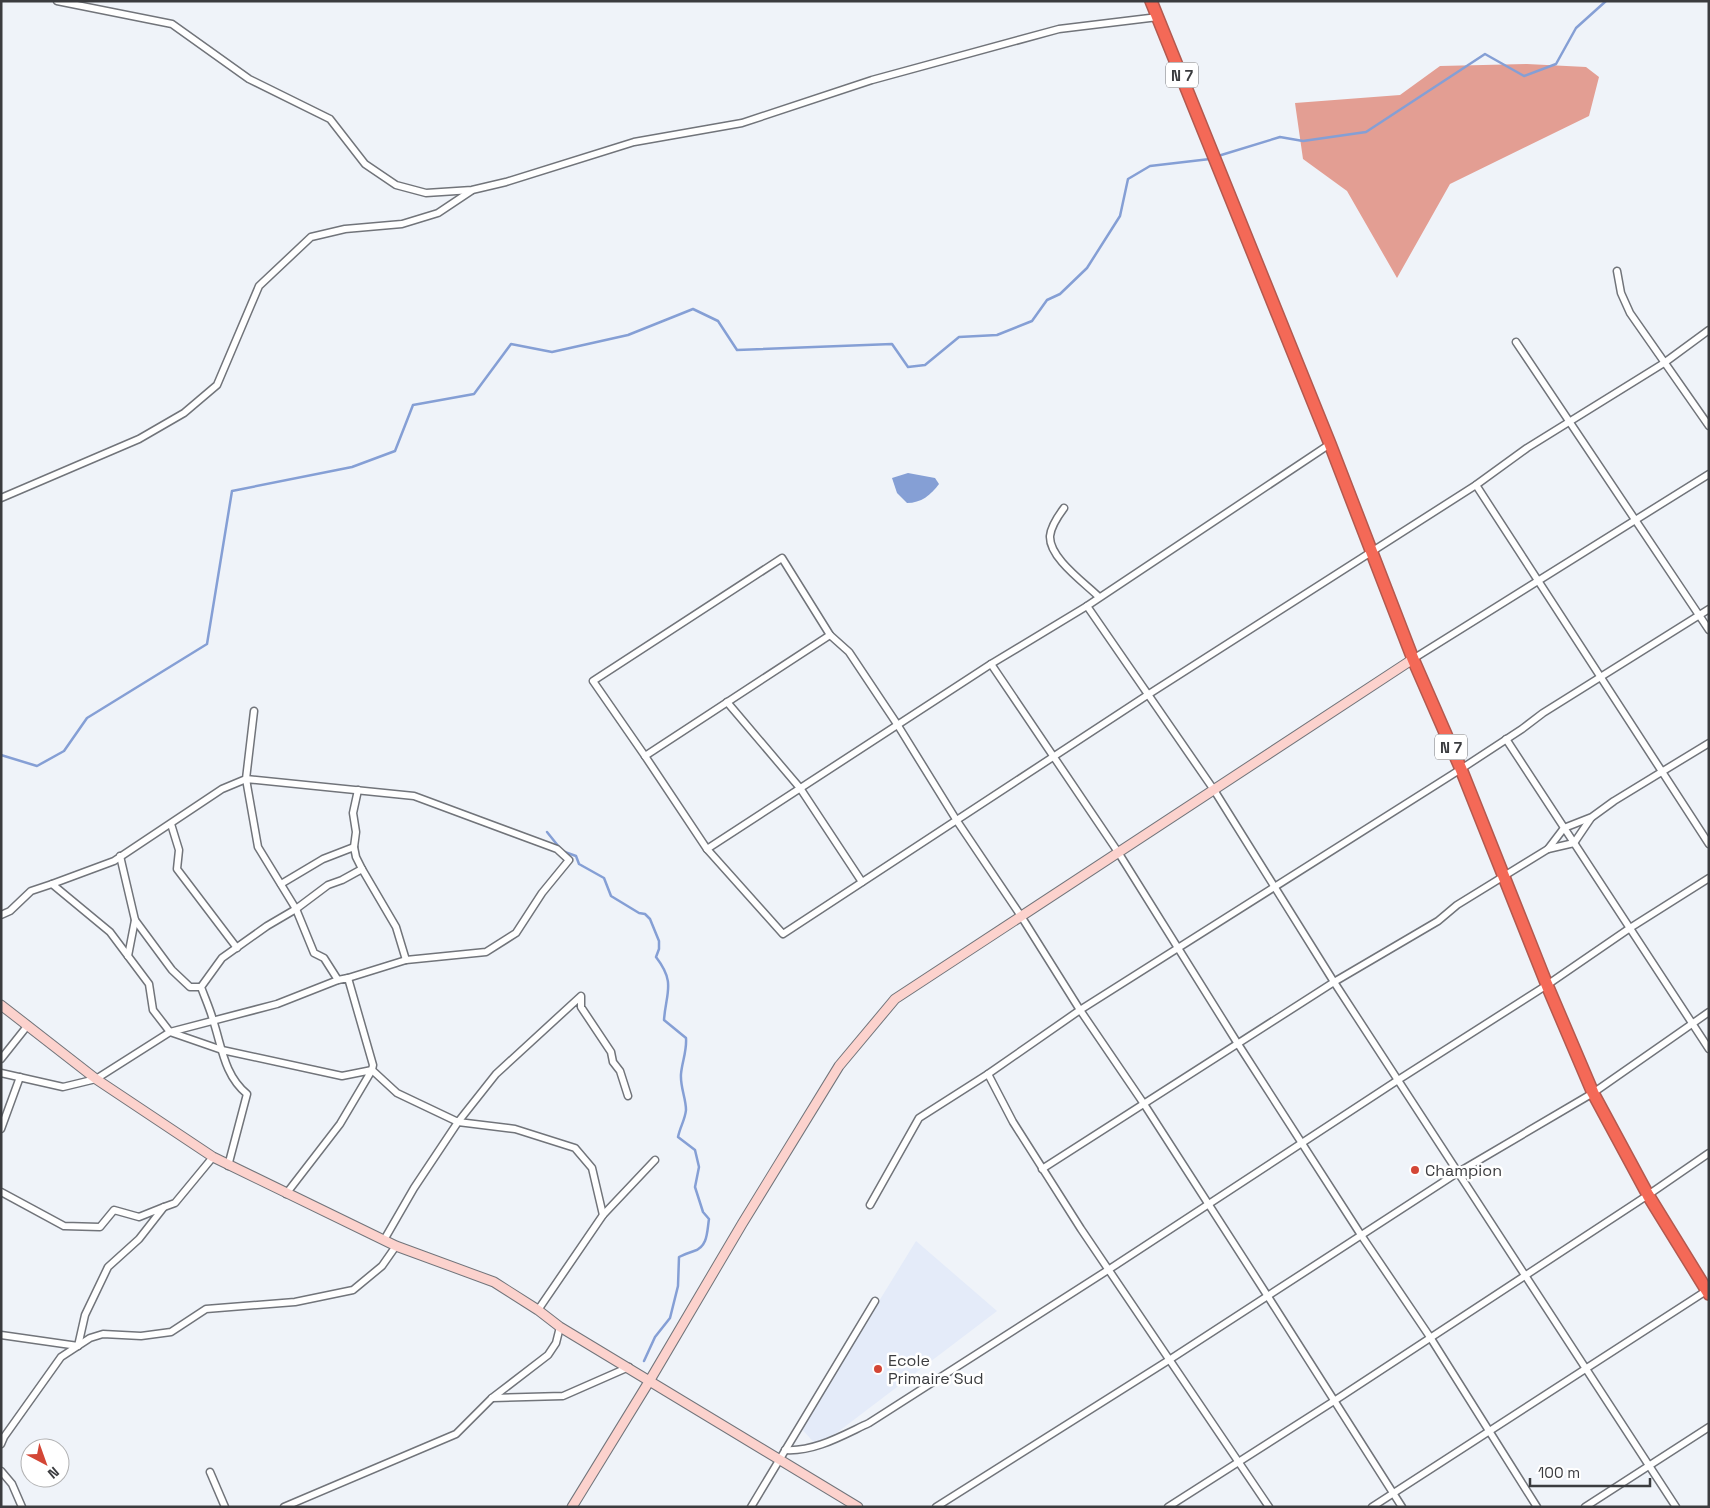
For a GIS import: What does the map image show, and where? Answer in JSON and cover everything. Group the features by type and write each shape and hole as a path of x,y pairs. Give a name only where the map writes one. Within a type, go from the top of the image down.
{"highway":[{"name":"N 7","path":"1151,1 1330,444 1413,659 1593,1093 1648,1195 1708,1291"}],"street":[{"path":"57,1 172,24 249,80 330,119 365,164 396,185 426,193 472,190 506,182 634,142 742,123 872,80 1059,29 1158,17"},
{"path":"1,498 139,439 184,413 217,385 259,286 312,237 345,229 402,224 438,213 472,190"},
{"path":"1617,271 1621,293 1630,313 1709,426"},
{"path":"1402,1507 1268,1295 957,821 897,724 849,652 830,635 782,558 593,681 646,756 706,849 783,934 957,821 1149,694 1476,485 1527,448 1664,363 1709,330"},
{"path":"1516,342 1709,630"},
{"path":"706,849 991,664 1087,606 1330,444"},
{"path":"572,1507 839,1066 895,999 1413,659 1709,474"},
{"path":"1476,485 1709,844"},
{"path":"1064,508 1052,529 1050,540 1052,548 1061,562 1099,597"},
{"path":"1087,606 1214,790 1273,887 1457,1173 1526,1274 1676,1507"},
{"path":"870,1206 919,1118 988,1074 1080,1010 1460,769 1543,713 1709,609"},
{"path":"646,756 830,635"},
{"path":"991,664 1118,852 1238,1044 1361,1235 1430,1337 1537,1507"},
{"path":"727,702 800,788 862,882"},
{"path":"254,711 246,779 258,847 296,909 314,953 324,958 338,980"},
{"path":"1506,739 1709,1049"},
{"path":"1548,850 1564,828 1592,817 1614,801 1709,743"},
{"path":"1,915 10,911 31,891 114,861 222,790 246,779 414,796 556,849 569,860 542,893 516,932 486,952 406,960 338,980 277,1004 170,1032 96,1080 63,1087 1,1073"},
{"path":"358,790 353,813 356,832 354,847 356,857 396,927 406,960"},
{"path":"1042,1169 1334,982 1438,921 1457,905 1548,850 1574,843 1592,817"},
{"path":"171,824 179,850 177,869 237,948"},
{"path":"281,884 322,859 354,847"},
{"path":"120,856 135,920 172,970 190,987 201,987"},
{"path":"201,987 222,958 267,926 296,909 328,884 342,880 362,869"},
{"path":"785,1450 804,1450 814,1447 832,1441 869,1423 1108,1270 1709,878"},
{"path":"52,884 110,932 149,984 153,1010 170,1032 222,1050 342,1076 372,1070"},
{"path":"128,956 135,920"},
{"path":"286,1194 340,1124 372,1070 348,978"},
{"path":"201,987 228,1072 237,1086 247,1094 228,1166"},
{"path":"384,1240 414,1188 458,1122 496,1074 581,996 581,1007 611,1052 612,1062 620,1071 628,1096"},
{"path":"1,1005 96,1080 213,1158 396,1246 494,1282 538,1310 560,1327 858,1507"},
{"path":"936,1507 1170,1360 1457,1173 1593,1093 1709,1012"},
{"path":"1,1059 28,1025"},
{"path":"372,1070 397,1093 458,1122 515,1129 575,1148 592,1168 603,1215"},
{"path":"988,1074 1013,1122 1042,1169 1108,1270 1269,1507"},
{"path":"1,1129 20,1077"},
{"path":"1168,1507 1334,1401 1709,1153"},
{"path":"1,1192 64,1226 100,1227 114,1210 139,1217 175,1203 213,1158"},
{"path":"538,1310 603,1215 655,1160"},
{"path":"78,1346 85,1315 108,1267 139,1239 164,1206"},
{"path":"1,1444 4,1437 61,1358 90,1338 103,1334 141,1336 171,1332 206,1309 296,1302 353,1290 382,1266 396,1246"},
{"path":"1372,1507 1708,1291"},
{"path":"751,1507 875,1301"},
{"path":"284,1507 456,1434 492,1398 548,1356 556,1343 560,1327"},
{"path":"1,1335 78,1346"},
{"path":"492,1398 562,1396 629,1367"},
{"path":"1585,1507 1709,1427"},
{"path":"1,1472 12,1484 22,1507"},
{"path":"210,1472 224,1507"}],"shaded area":[{"path":"1527,64 1586,67 1599,77 1589,116 1450,184 1397,278 1347,191 1303,159 1295,103 1400,95 1440,66"},
{"name":"Ecole Primaire Sud","path":"916,1241 997,1311 818,1447 801,1428"}],"water":[{"path":"908,473 935,478 939,484 925,498 917,502 907,503 897,493 892,478"}],"waterway":[{"path":"1218,156 1280,137 1303,141 1366,132 1485,54 1524,76 1556,64 1576,28 1606,1"},
{"path":"1,755 37,766 64,751 87,718 207,644 232,491 352,467 395,451 413,405 474,394 511,344 552,352 628,335 693,309 718,321 737,350 892,344 908,367 925,365 959,337 997,335 1032,321 1047,300 1060,294 1087,268 1120,216 1128,179 1150,166 1210,159"},
{"path":"547,832 559,847"},
{"path":"562,851 576,856 579,864 604,878 611,896 639,913 645,914 650,919 659,941 656,957 668,981 664,1020 686,1038 681,1079 686,1110 678,1137 695,1150 699,1167 695,1187 703,1212 709,1219 708,1228 702,1246 679,1257 678,1286 670,1318 655,1337 644,1361"}],"place":[{"name":"Champion","path":"1415,1170"},
{"name":"Ecole Primaire Sud","path":"878,1369"}]}
